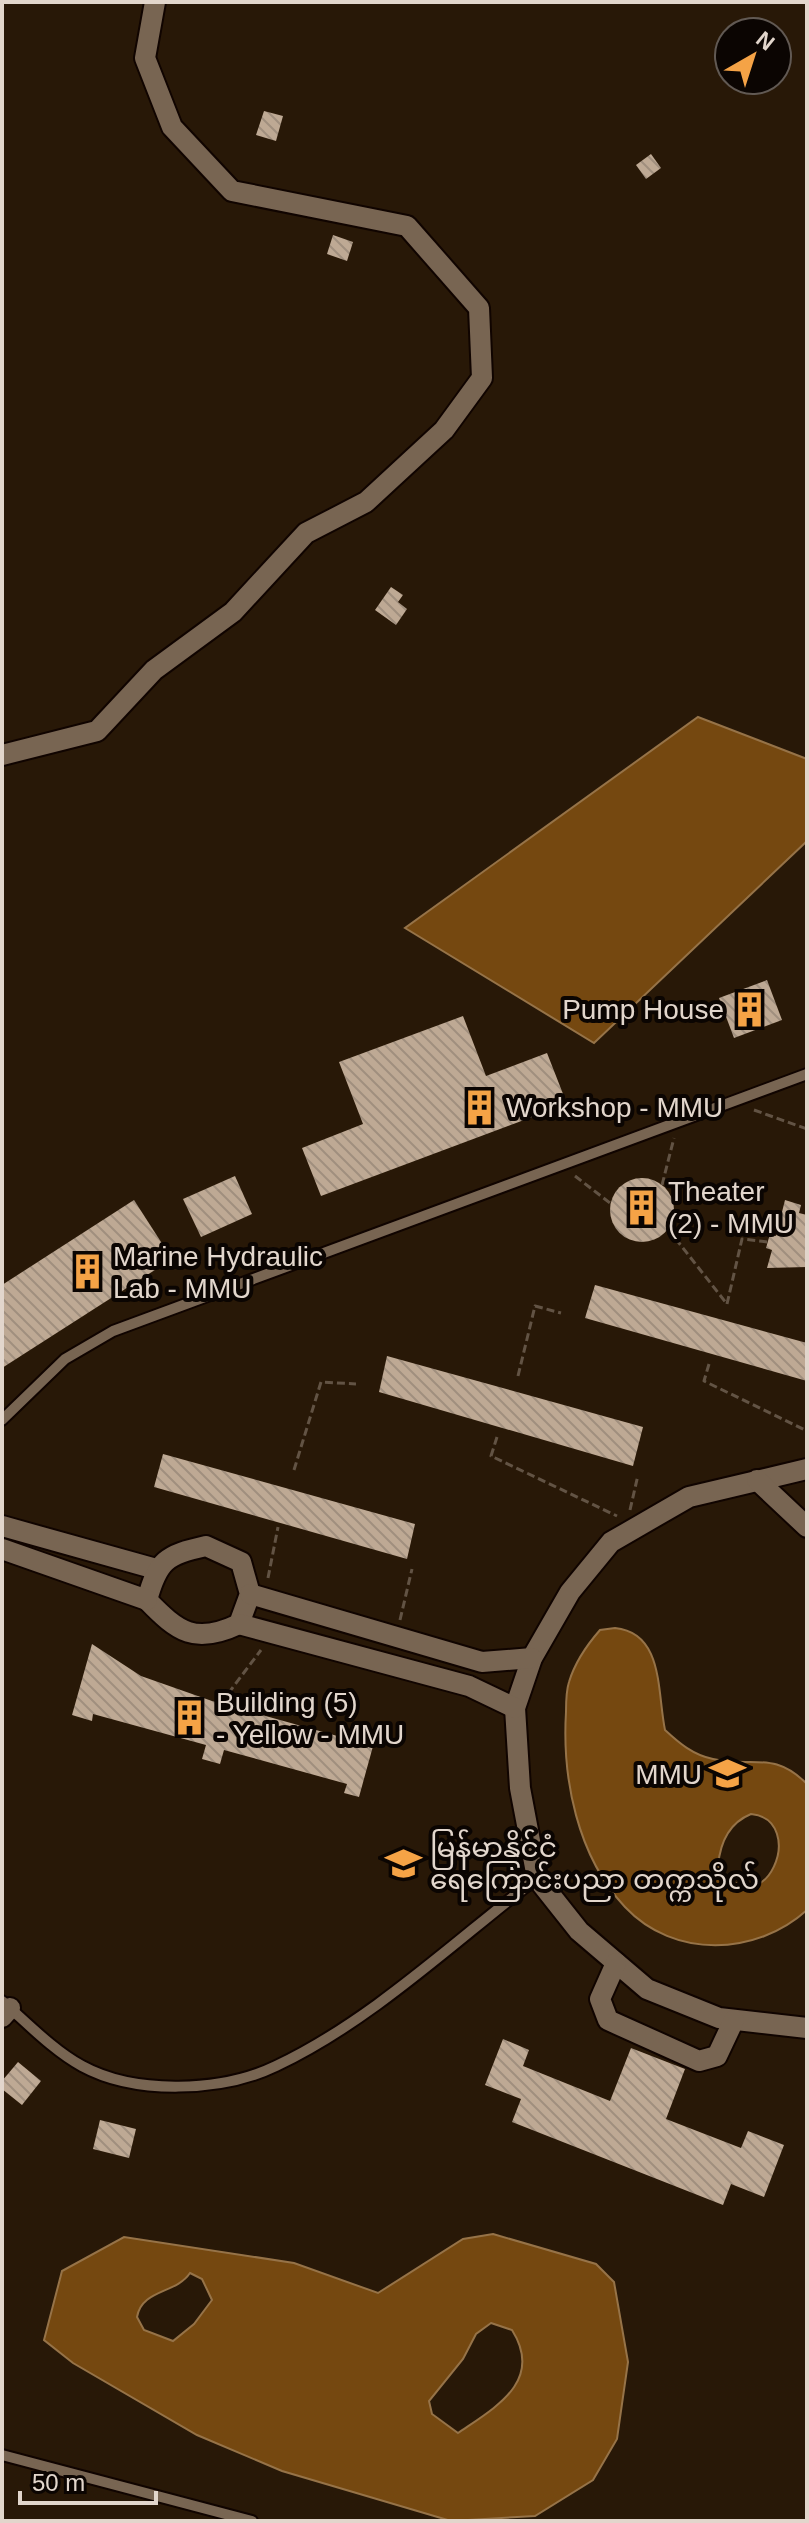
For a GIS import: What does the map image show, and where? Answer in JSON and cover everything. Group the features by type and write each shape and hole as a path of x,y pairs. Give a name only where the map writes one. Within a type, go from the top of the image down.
{"street":[{"path":"2,755 97,731 154,670 233,612 306,533 366,502 444,430 482,378 479,308 407,226 232,191 172,127 145,58 155,2"},
{"path":"807,1490 798,1472 689,1497 611,1542 570,1592 532,1658 515,1708 520,1788 537,1878 579,1931 647,1989 719,2018 807,2028"},
{"path":"757,1480 807,1527"},
{"path":"2,1526 156,1569"},
{"path":"147,1600 156,1569 175,1553 206,1546 241,1562 257,1596 482,1662 532,1658"},
{"path":"2,1549 147,1600 174,1628 212,1637 239,1624 257,1596"},
{"path":"239,1624 469,1686 515,1708"},
{"path":"616,1963 600,1999 608,2020 654,2043 699,2061 717,2056 734,2020"}],"lane":[{"path":"2,1420 65,1359 113,1331 807,1074"},
{"path":"5,2008 81,2066 131,2084 198,2087 275,2067 354,2020 537,1878"},
{"path":"2,2455 252,2521"}],"path":[{"path":"730,1101 807,1129"},
{"path":"662,1185 679,1120"},
{"path":"560,1164 610,1203"},
{"path":"668,1229 727,1304 742,1239 768,1242"},
{"path":"518,1376 535,1306 561,1313"},
{"path":"709,1364 704,1381 807,1431"},
{"path":"294,1470 321,1382 356,1384"},
{"path":"497,1437 491,1456 627,1521 638,1475"},
{"path":"257,1596 278,1527"},
{"path":"396,1637 412,1569"},
{"path":"221,1703 260,1651 266,1631"}],"shaded area":[{"path":"698,717 807,759 807,841 594,1043 405,928"},
{"path":"615,1628 631,1632 650,1652 659,1682 665,1730 681,1744 713,1759 762,1762 784,1767 807,1784 807,1910 787,1925 740,1943 691,1943 667,1936 645,1924 625,1907 609,1887 584,1840 576,1815 565,1737 569,1682 582,1654 600,1630","holes":["751,1814 768,1821 777,1834 778,1850 774,1867 764,1880 751,1886 735,1883 718,1866 727,1835 731,1828"]},
{"path":"493,2234 596,2264 614,2282 628,2362 617,2439 593,2480 535,2516 451,2521 282,2471 197,2435 73,2363 44,2340 62,2271 124,2237 294,2263 378,2293 463,2239","holes":["190,2273 202,2279 212,2300 194,2324 173,2341 144,2330 137,2317 145,2301 177,2285","491,2323 512,2330 520,2348 522,2364 519,2378 500,2402 458,2433 432,2414 429,2401 463,2359 476,2334"]}],"building":[{"path":"264,111 283,116 276,141 256,135"},
{"path":"651,154 661,168 646,179 636,165"},
{"path":"333,235 353,242 347,261 327,254"},
{"path":"391,587 403,595 398,602 407,609 396,625 375,610"},
{"name":"Pump House","path":"767,980 782,1020 734,1038 719,998"},
{"name":"Workshop - MMU","path":"463,1016 486,1076 547,1053 567,1104 321,1196 302,1148 363,1124 339,1062"},
{"path":"235,1176 252,1214 201,1237 183,1199"},
{"name":"Theater (2) - MMU","path":"642,1178 654,1180 665,1187 672,1198 672,1222 665,1233 654,1240 642,1242 630,1240 619,1233 612,1222 610,1210 612,1198 619,1187 630,1180"},
{"name":"Marine Hydraulic Lab - MMU","path":"134,1200 172,1259 2,1368 2,1285"},
{"path":"785,1200 801,1205 799,1213 807,1215 807,1267 767,1268 772,1250 766,1248 770,1234 776,1236"},
{"path":"595,1285 807,1343 807,1381 585,1318"},
{"path":"387,1356 643,1427 633,1466 379,1392"},
{"path":"163,1454 415,1524 407,1559 154,1487"},
{"name":"Building (5) - Yellow - MMU","path":"92,1644 141,1676 212,1701 359,1742 361,1735 375,1739 359,1797 344,1793 347,1784 224,1750 220,1764 202,1759 206,1745 93,1714 92,1721 72,1715"},
{"path":"503,2039 529,2050 523,2066 610,2101 631,2048 685,2069 666,2119 741,2148 748,2131 784,2145 764,2197 731,2184 723,2205 512,2122 521,2099 485,2085"},
{"path":"18,2062 41,2081 22,2105 2,2089 2,2081"},
{"path":"100,2120 136,2129 129,2158 93,2149"}],"place":[{"name":"Pump House","path":"750,1009"},
{"name":"Workshop - MMU","path":"480,1107"},
{"name":"Theater (2) - MMU","path":"642,1207"},
{"name":"Marine Hydraulic Lab - MMU","path":"87,1272"},
{"name":"Building (5) - Yellow - MMU","path":"190,1718"},
{"name":"MMU","path":"728,1774"},
{"name":"မြန်မာနိုင်ငံ ရေကြောင်းပညာ တက္ကသိုလ်","path":"404,1863"}]}
